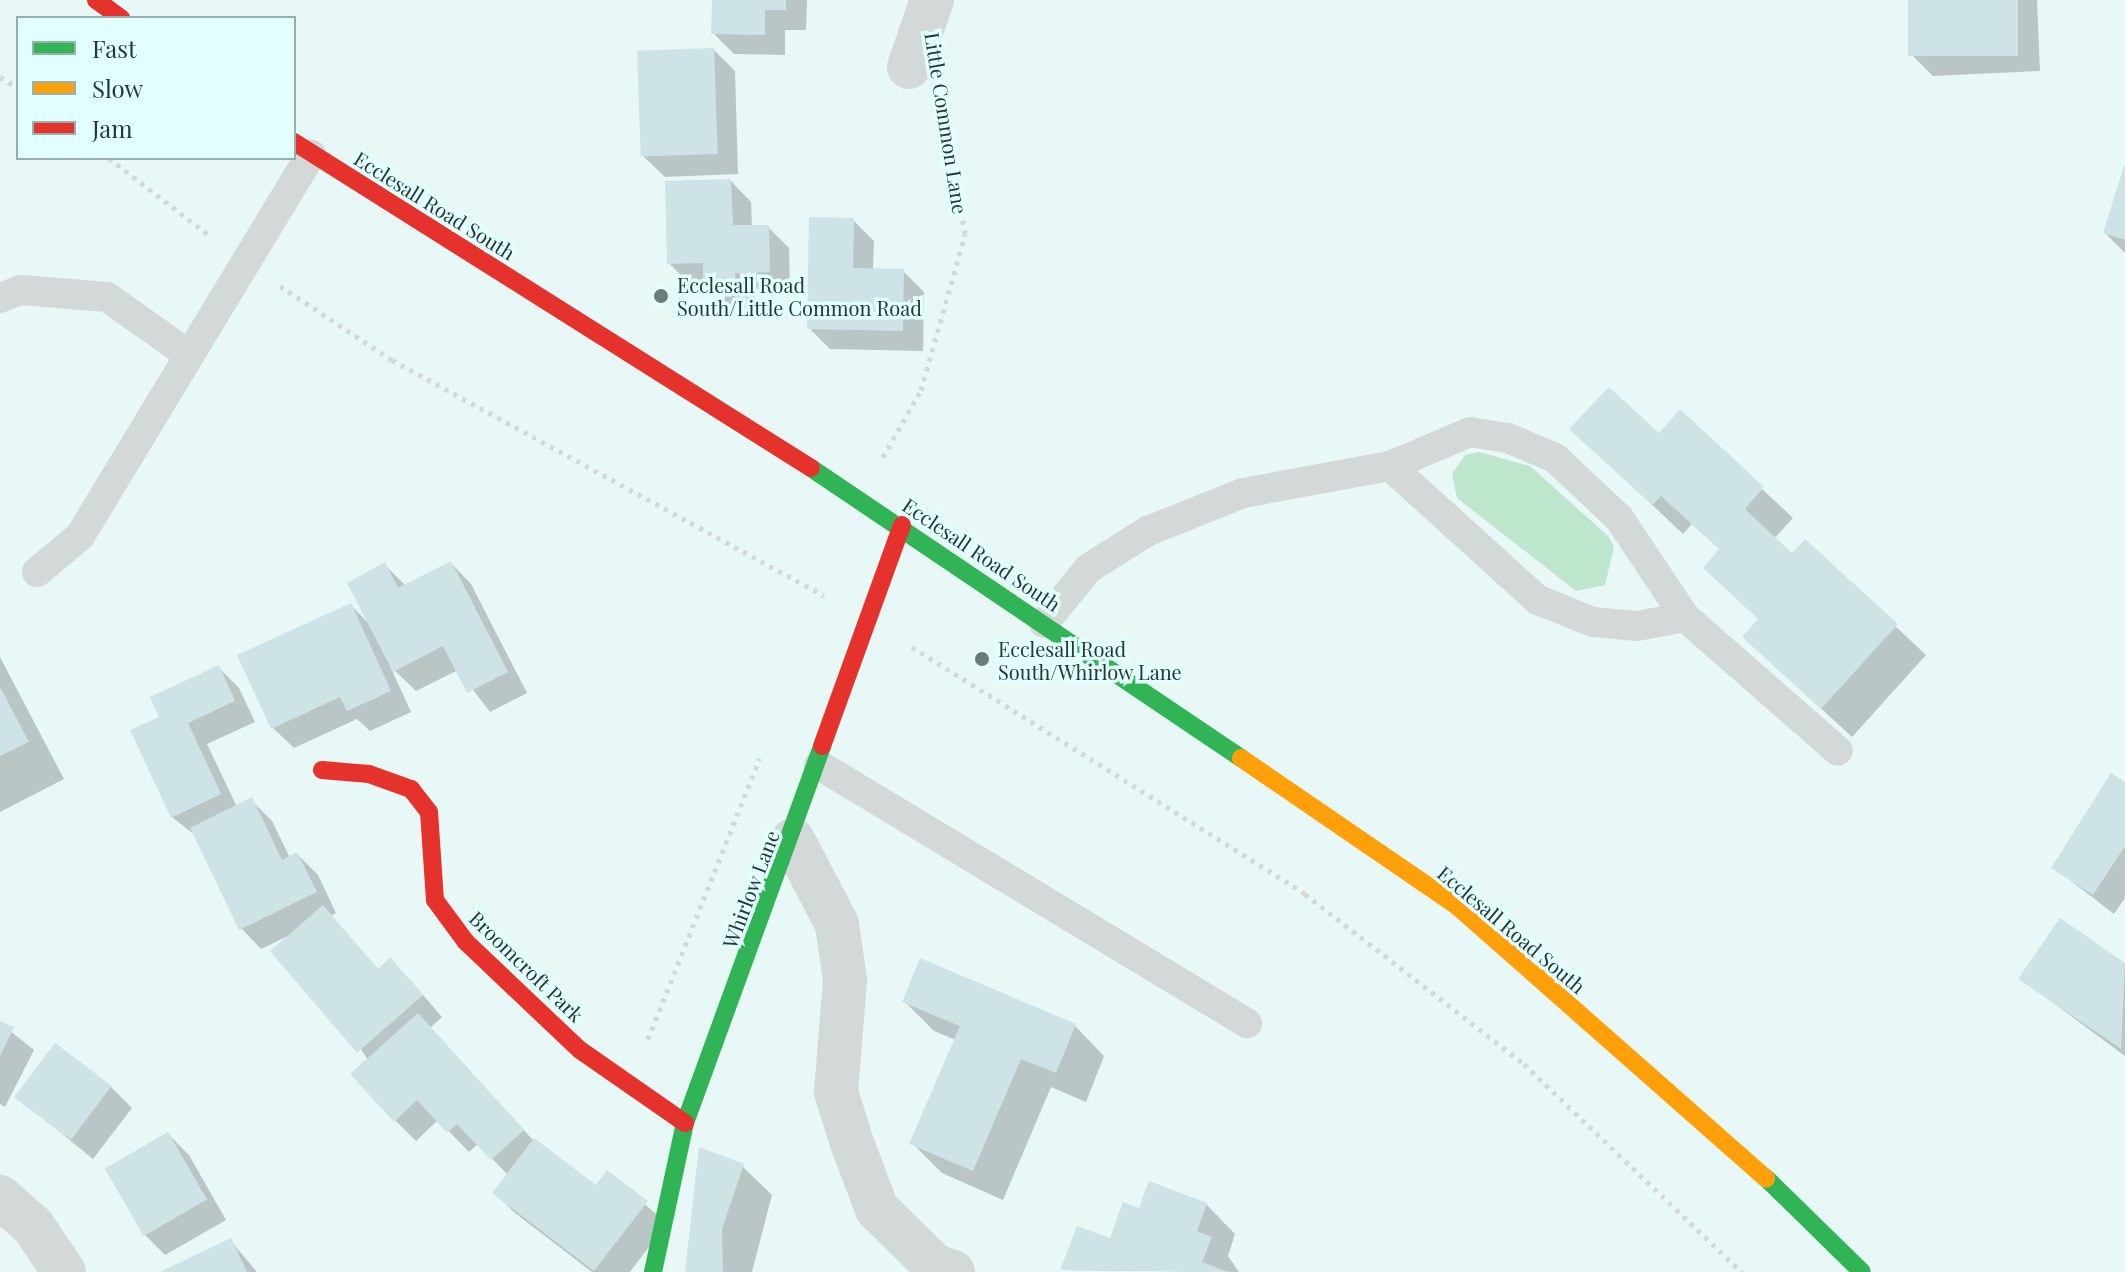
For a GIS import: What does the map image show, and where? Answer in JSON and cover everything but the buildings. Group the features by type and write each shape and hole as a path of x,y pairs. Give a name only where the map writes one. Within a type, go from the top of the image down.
{"main road":[{"path":"96,0 118,16"},
{"name":"Ecclesall Road South","path":"302,148 902,525 1457,906 1791,1200 1862,1272"},
{"name":"Whirlow Lane","path":"653,1272 685,1123 793,840 902,525"},
{"name":"Broomcroft Park","path":"322,770 369,774 411,789 429,812 435,900 443,911 580,1050 685,1123"}],"street":[{"name":"Little Common Lane","path":"925,79 932,0"},
{"path":"793,840 837,924 845,980 836,1092 852,1143 877,1209 935,1266 953,1272"},
{"path":"0,1197 33,1226 64,1272"}],"lane":[{"path":"37,572 80,536 245,262 302,148"},
{"path":"0,298 21,290 107,297 189,355"},
{"path":"1044,623 1089,568 1148,531 1243,493 1390,466 1470,432 1555,458 1619,518 1685,617 1838,751"},
{"path":"1390,466 1538,600 1593,622 1637,626 1685,617"},
{"path":"819,765 1247,1023"}],"path":[{"name":"Little Common Lane","path":"859,498 921,390 965,234 925,79"},
{"path":"112,160 245,262 392,360 869,620 1305,894 1524,1064 1742,1272"},
{"path":"819,611 825,596"},
{"path":"629,1084 765,744"}],"green space":[{"path":"1479,452 1530,466 1608,536 1614,547 1605,585 1576,591 1457,498 1452,474 1465,455"}],"traffic: fast":[{"path":"811,468 1241,758"},
{"path":"653,1272 685,1123 822,746"},
{"path":"1766,1178 1862,1272"}],"traffic: slow":[{"path":"1241,758 1457,906 1766,1178"}],"traffic: jam":[{"path":"96,0 118,16"},
{"path":"296,143 811,468"},
{"path":"822,746 902,525"},
{"path":"322,770 369,774 411,789 429,812 435,900 466,942 580,1050 685,1123"}],"place":[{"name":"Ecclesall Road South/Little Common Road","path":"661,296"},
{"name":"Ecclesall Road South/Whirlow Lane","path":"982,659"}]}
